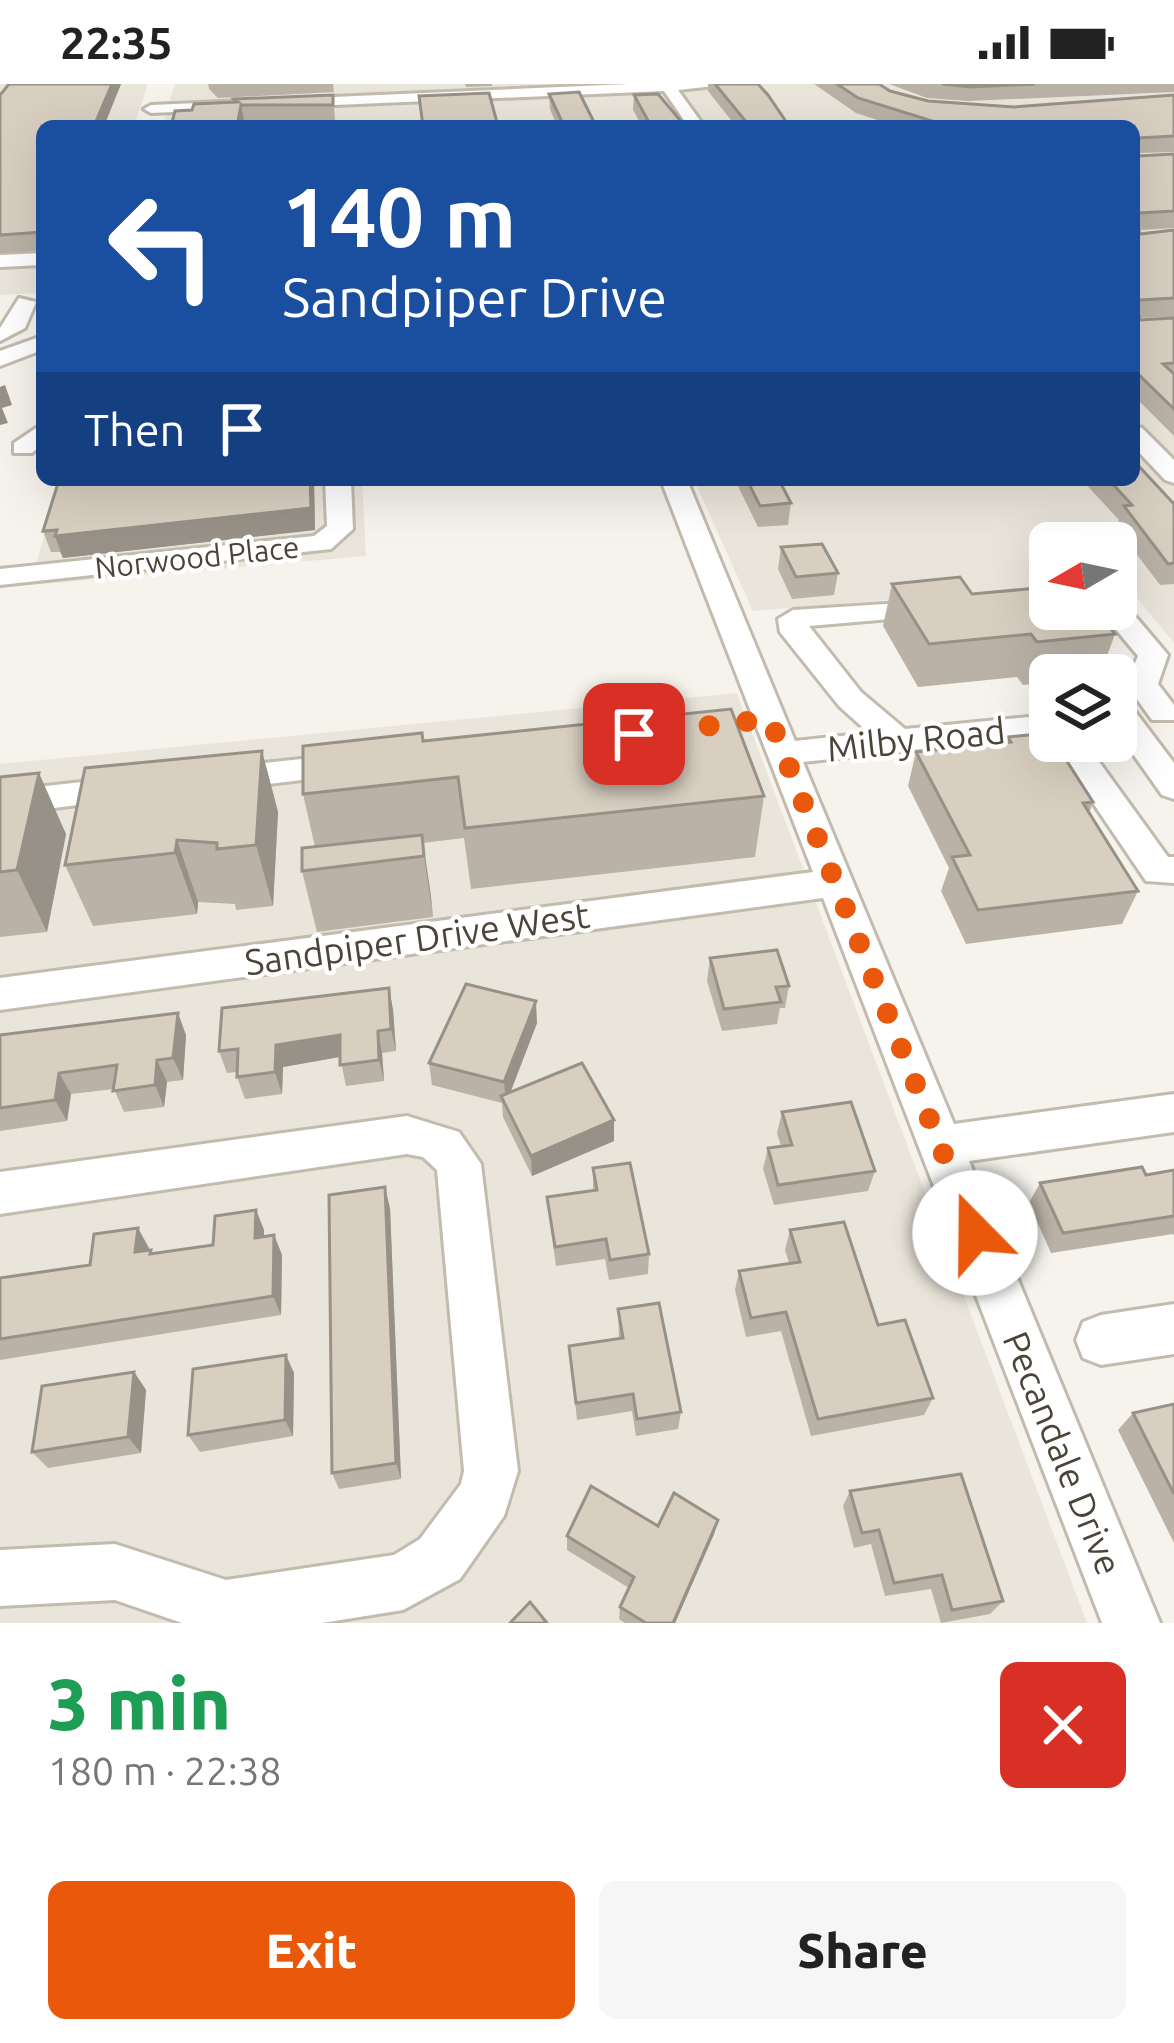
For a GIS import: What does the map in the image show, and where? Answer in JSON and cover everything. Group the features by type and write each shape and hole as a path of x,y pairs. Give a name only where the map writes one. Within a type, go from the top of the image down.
{"street":[{"path":"150,111 441,90 519,93 726,84"},
{"path":"667,85 692,120"},
{"path":"519,93 525,110"},
{"path":"0,261 36,259"},
{"path":"1,336 15,328 26,302"},
{"path":"1,336 36,345"},
{"path":"0,359 36,347"},
{"path":"1140,440 1174,476"},
{"name":"Norwood Place","path":"0,578 321,543 340,530 338,486"},
{"name":"Pecandale Drive","path":"676,486 766,732 835,883 1131,1623"},
{"path":"898,741 850,699 795,632 793,619 956,604"},
{"path":"1131,630 1153,656 1142,684 1168,712"},
{"path":"1137,716 1168,712"},
{"name":"Milby Road","path":"766,732 898,741 1029,727"},
{"path":"1137,740 1174,788"},
{"path":"1082,762 1159,872 1174,870"},
{"path":"0,803 373,763"},
{"name":"Sandpiper Drive West","path":"0,994 835,883"},
{"path":"940,1146 1174,1113"},
{"path":"0,1193 406,1135 430,1137 447,1145 459,1164 491,1471 485,1497 440,1559 403,1582 226,1609 115,1572 0,1578"},
{"path":"1101,1340 1174,1329"}],"shaded area":[{"path":"0,84 148,84 136,120 36,120 36,293 0,295"},
{"path":"175,84 1174,84 1174,643 1137,598 1137,522 1029,522 1029,589 753,611 697,486 1140,486 1140,120 164,120"},
{"path":"58,486 362,486 366,556 30,585"},
{"path":"737,693 1087,1623 0,1623 0,764"}],"building":[{"path":"9,84 112,84 97,120 36,120 36,232 0,235 0,95"},
{"path":"715,84 758,84 785,120 745,120"},
{"path":"837,84 879,84 928,101 1014,107 1174,95 1174,136 1140,138 1140,120 929,120 858,98"},
{"path":"942,84 1035,84 971,87"},
{"path":"579,92 593,120 561,120 549,94"},
{"path":"489,93 496,120 422,120 419,96"},
{"path":"658,94 680,120 648,120 634,95"},
{"path":"333,95 333,105 241,105 238,120 173,120 175,111 192,110 194,104 238,102 234,99"},
{"path":"1174,154 1174,211 1140,213 1140,156"},
{"path":"1174,230 1174,298 1140,300 1140,234"},
{"path":"1174,318 1174,363 1163,364 1174,374 1174,409 1140,376 1140,320"},
{"path":"1140,467 1174,504 1174,563 1168,564 1124,506 1132,505 1115,486 1140,486"},
{"path":"57,486 310,486 311,508 55,536 57,530 43,531"},
{"path":"750,486 782,486 791,503 760,506"},
{"path":"822,544 838,573 796,577 781,547"},
{"path":"960,577 972,594 1029,589 1029,630 1112,630 1115,634 1037,642 1031,634 929,644 892,584"},
{"path":"731,709 764,796 465,828 458,777 303,794 303,746 422,733 423,741"},
{"path":"1029,735 1029,762 1067,762 1093,802 1083,803 1138,891 978,910 952,857 970,855 916,752 1011,742 1008,737"},
{"path":"262,751 256,845 217,849 217,843 177,840 175,853 65,865 85,768"},
{"path":"39,773 17,870 0,872 0,777"},
{"path":"422,835 424,856 302,871 302,848"},
{"path":"777,950 789,986 776,987 781,1002 724,1009 710,958"},
{"path":"466,984 536,1001 504,1082 429,1063"},
{"path":"389,988 391,1029 378,1031 379,1060 340,1065 340,1035 276,1045 275,1072 237,1077 238,1049 219,1051 222,1008"},
{"path":"178,1013 173,1058 157,1060 155,1085 113,1091 117,1065 59,1073 55,1100 0,1108 0,1035"},
{"path":"582,1063 614,1120 531,1156 501,1096"},
{"path":"851,1102 875,1171 778,1185 768,1148 792,1145 782,1112"},
{"path":"630,1163 649,1254 610,1260 606,1239 555,1247 547,1197 597,1190 593,1168"},
{"path":"1142,1167 1146,1175 1174,1170 1174,1216 1063,1233 1040,1183"},
{"path":"385,1187 396,1463 332,1473 329,1195"},
{"path":"256,1210 255,1238 274,1235 273,1296 0,1339 0,1278 90,1265 94,1234 138,1228 135,1252 151,1250 150,1254 213,1245 215,1216"},
{"path":"844,1222 878,1325 905,1320 933,1398 818,1419 786,1312 751,1318 739,1271 800,1262 790,1230"},
{"path":"659,1303 681,1412 637,1419 633,1394 576,1403 569,1346 623,1338 618,1309"},
{"path":"286,1355 285,1420 188,1435 193,1369"},
{"path":"134,1372 128,1437 32,1452 42,1386"},
{"path":"1174,1404 1174,1494 1133,1413"},
{"path":"961,1474 1003,1601 952,1610 942,1575 894,1583 879,1530 862,1533 850,1491"},
{"path":"591,1486 658,1526 674,1493 718,1520 673,1623 646,1623 620,1607 634,1577 567,1536"},
{"path":"530,1602 547,1623 510,1623"}],"route":[{"path":"634,734 770,719 975,1233"}]}
